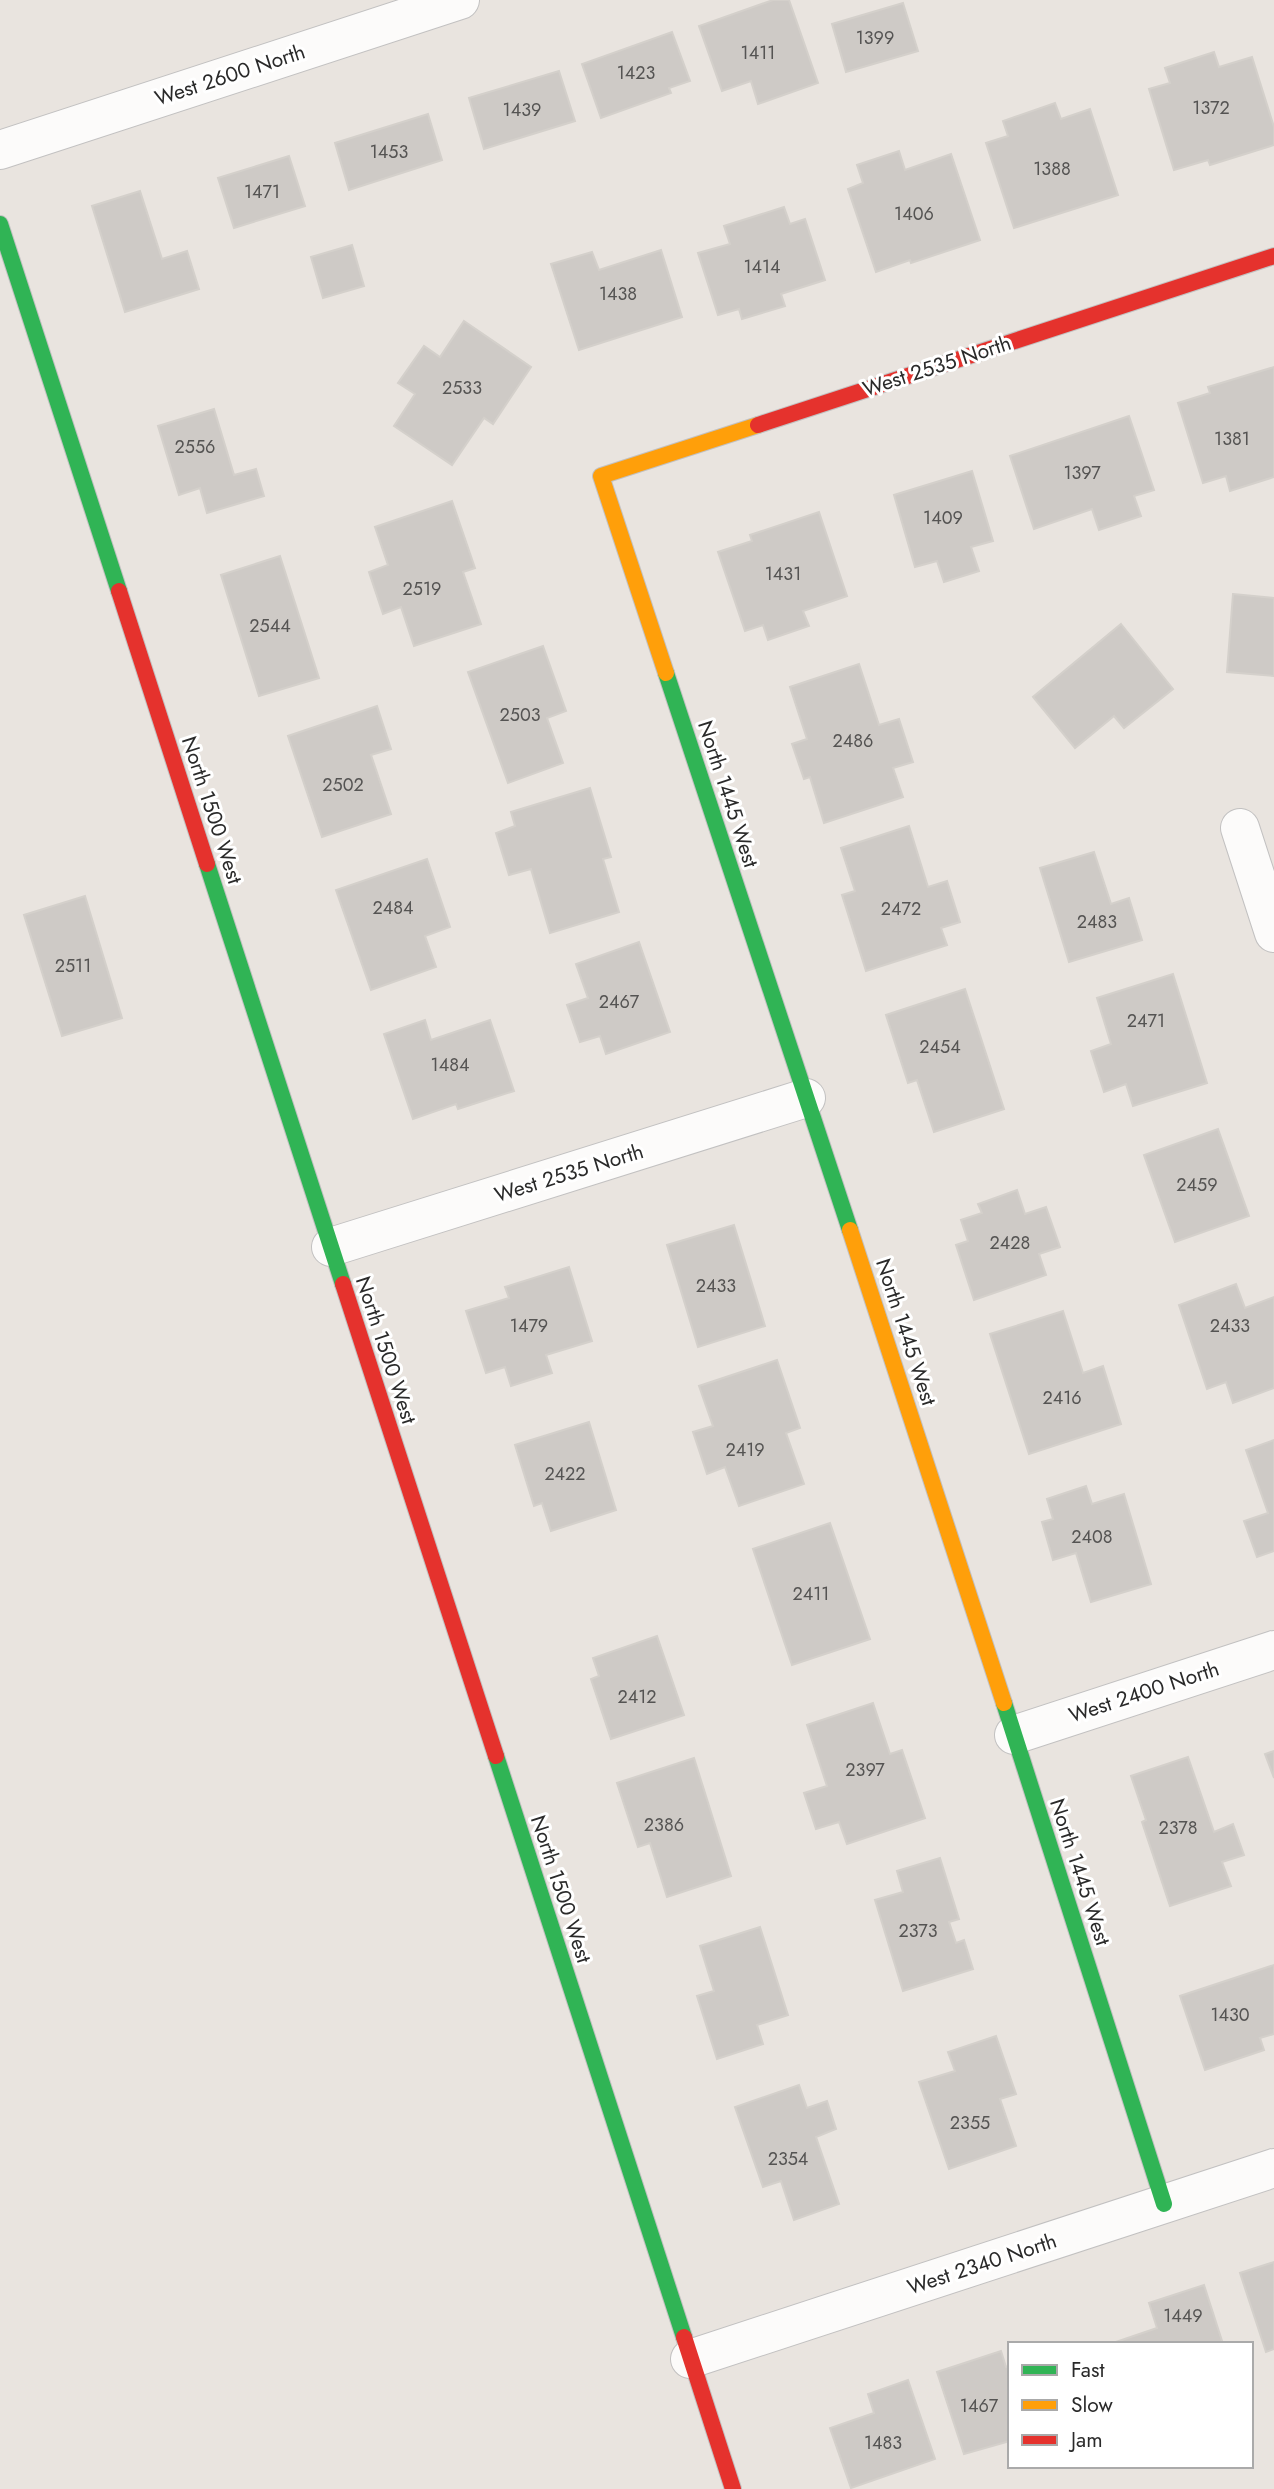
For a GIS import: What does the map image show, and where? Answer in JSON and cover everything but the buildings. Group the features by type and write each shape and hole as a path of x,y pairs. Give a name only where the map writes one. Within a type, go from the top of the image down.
{"street":[{"name":"West 2600 North","path":"0,150 460,0"},
{"name":"North 1500 West","path":"0,223 733,2489"},
{"name":"West 2535 North","path":"601,476 1274,256"},
{"name":"North 1445 West","path":"601,476 946,1522 1164,2204"},
{"path":"1240,828 1274,933"},
{"name":"West 2535 North","path":"331,1247 806,1098"},
{"name":"West 2400 North","path":"1014,1735 1274,1650"},
{"name":"West 2340 North","path":"690,2359 1274,2168"}],"traffic: fast":[{"path":"0,224 119,591"},
{"path":"666,673 850,1230"},
{"path":"207,864 343,1284"},
{"path":"1004,1703 1164,2204"},
{"path":"496,1756 684,2337"}],"traffic: slow":[{"path":"666,673 601,476 758,425"},
{"path":"850,1230 1004,1703"}],"traffic: jam":[{"path":"758,425 1274,256"},
{"path":"119,591 207,864"},
{"path":"343,1284 496,1756"},
{"path":"684,2337 733,2489"}]}
